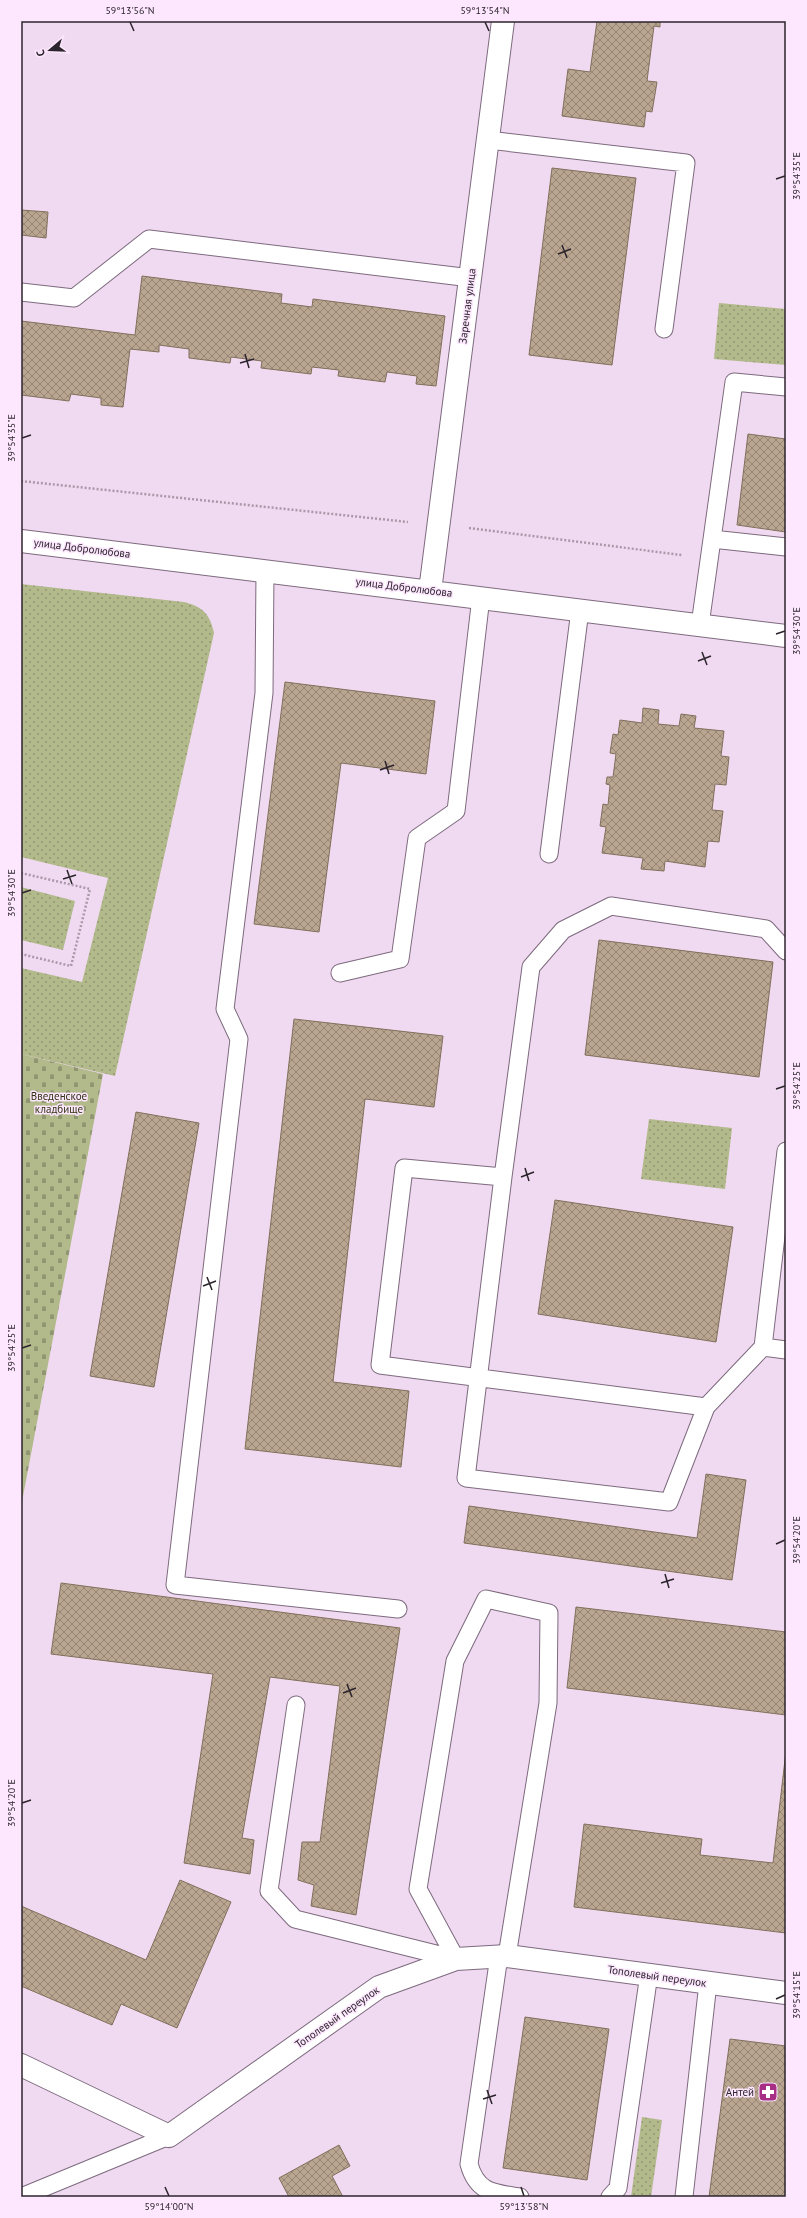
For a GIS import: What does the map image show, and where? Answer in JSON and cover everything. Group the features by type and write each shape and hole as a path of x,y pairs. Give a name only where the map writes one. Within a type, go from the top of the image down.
{"street":[{"name":"Заречная улица","path":"430,591 503,21"},
{"name":"улица Добролюбова","path":"21,541 786,636"},
{"name":"Тополевый переулок","path":"169,2136 380,1987 456,1959 503,1956 786,1993"},
{"path":"21,2065 169,2136"}],"lane":[{"path":"488,140 686,163 664,329"},
{"path":"21,292 74,298 149,239 471,278"},
{"path":"700,625 734,382 786,387"},
{"path":"712,539 786,547"},
{"path":"265,571 264,693 226,1009 239,1039 175,1585 398,1609"},
{"path":"340,972 400,959 417,838 456,811 481,597"},
{"path":"549,854 580,610"},
{"path":"786,951 766,929 611,906 563,930 531,968 503,1176 466,1478 670,1502 706,1407 763,1347 786,1151"},
{"path":"503,1176 404,1168 380,1365 706,1407"},
{"path":"763,1347 786,1350"},
{"path":"456,1959 418,1889 455,1661 486,1599 549,1613 548,1703 468,2164 472,2175 485,2189 493,2193 520,2197"},
{"path":"296,1705 269,1891 295,1919 456,1959"},
{"path":"610,2197 618,2188 649,1974"},
{"path":"684,2197 708,1983"},
{"path":"21,2197 169,2136"}],"path":[{"path":"21,481 439,525 710,558"},
{"path":"21,873 90,889 71,966 21,954"}],"green space":[{"path":"719,303 786,309 786,365 714,359"},
{"path":"21,584 184,602 196,606 205,612 214,633 115,1076 21,1054 21,968 82,982 108,878 21,857"},
{"path":"21,887 75,901 63,950 21,940"},
{"name":"Введенское кладбище","path":"21,1054 103,1074 21,1507"},
{"path":"649,1119 732,1128 725,1189 641,1179"},
{"path":"642,2117 662,2120 651,2197 631,2197"}],"building":[{"path":"597,21 660,21 660,27 654,26 647,81 657,82 652,112 646,111 644,127 562,116 568,69 590,72"},
{"path":"552,168 636,178 612,365 529,355"},
{"path":"21,210 48,212 46,238 21,235"},
{"path":"142,276 282,294 281,303 312,307 313,299 445,316 436,386 416,384 417,376 387,372 385,382 338,376 339,370 312,367 311,374 261,368 262,361 231,357 230,363 189,358 189,349 159,345 159,352 130,349 123,407 101,405 101,398 71,394 69,401 21,395 21,321 135,335"},
{"path":"748,434 786,439 786,532 737,525"},
{"path":"285,682 435,701 426,774 341,763 319,932 254,924"},
{"path":"643,708 659,710 658,724 679,726 681,714 696,716 694,728 724,731 721,756 729,757 726,785 715,784 712,810 723,811 719,842 708,841 705,867 665,861 664,871 641,869 643,858 602,853 606,827 600,826 603,804 608,805 610,785 606,784 607,777 613,777 616,754 610,753 613,734 618,735 620,720 642,723"},
{"path":"599,940 773,962 759,1077 585,1055"},
{"path":"294,1019 443,1036 434,1107 365,1099 333,1382 409,1391 401,1467 245,1449"},
{"path":"136,1112 199,1123 154,1387 90,1376"},
{"path":"555,1200 733,1227 716,1342 538,1314"},
{"path":"706,1474 746,1480 732,1580 464,1543 469,1506 697,1538"},
{"path":"61,1583 400,1628 356,1915 311,1906 314,1885 298,1880 302,1842 320,1842 340,1686 270,1677 242,1838 254,1840 250,1874 184,1863 213,1674 51,1654"},
{"path":"576,1607 786,1632 786,1715 567,1688"},
{"path":"786,1751 786,1933 574,1907 584,1824 702,1839 700,1855 773,1863"},
{"path":"180,1880 231,1902 177,2028 121,2004 112,2025 21,1986 21,1906 146,1960"},
{"path":"525,2017 609,2029 587,2180 503,2168"},
{"path":"730,2039 786,2046 786,2197 709,2197"},
{"path":"339,2145 350,2166 332,2176 343,2197 289,2197 279,2178"}],"place":[{"name":"Антей","path":"768,2092"}]}
